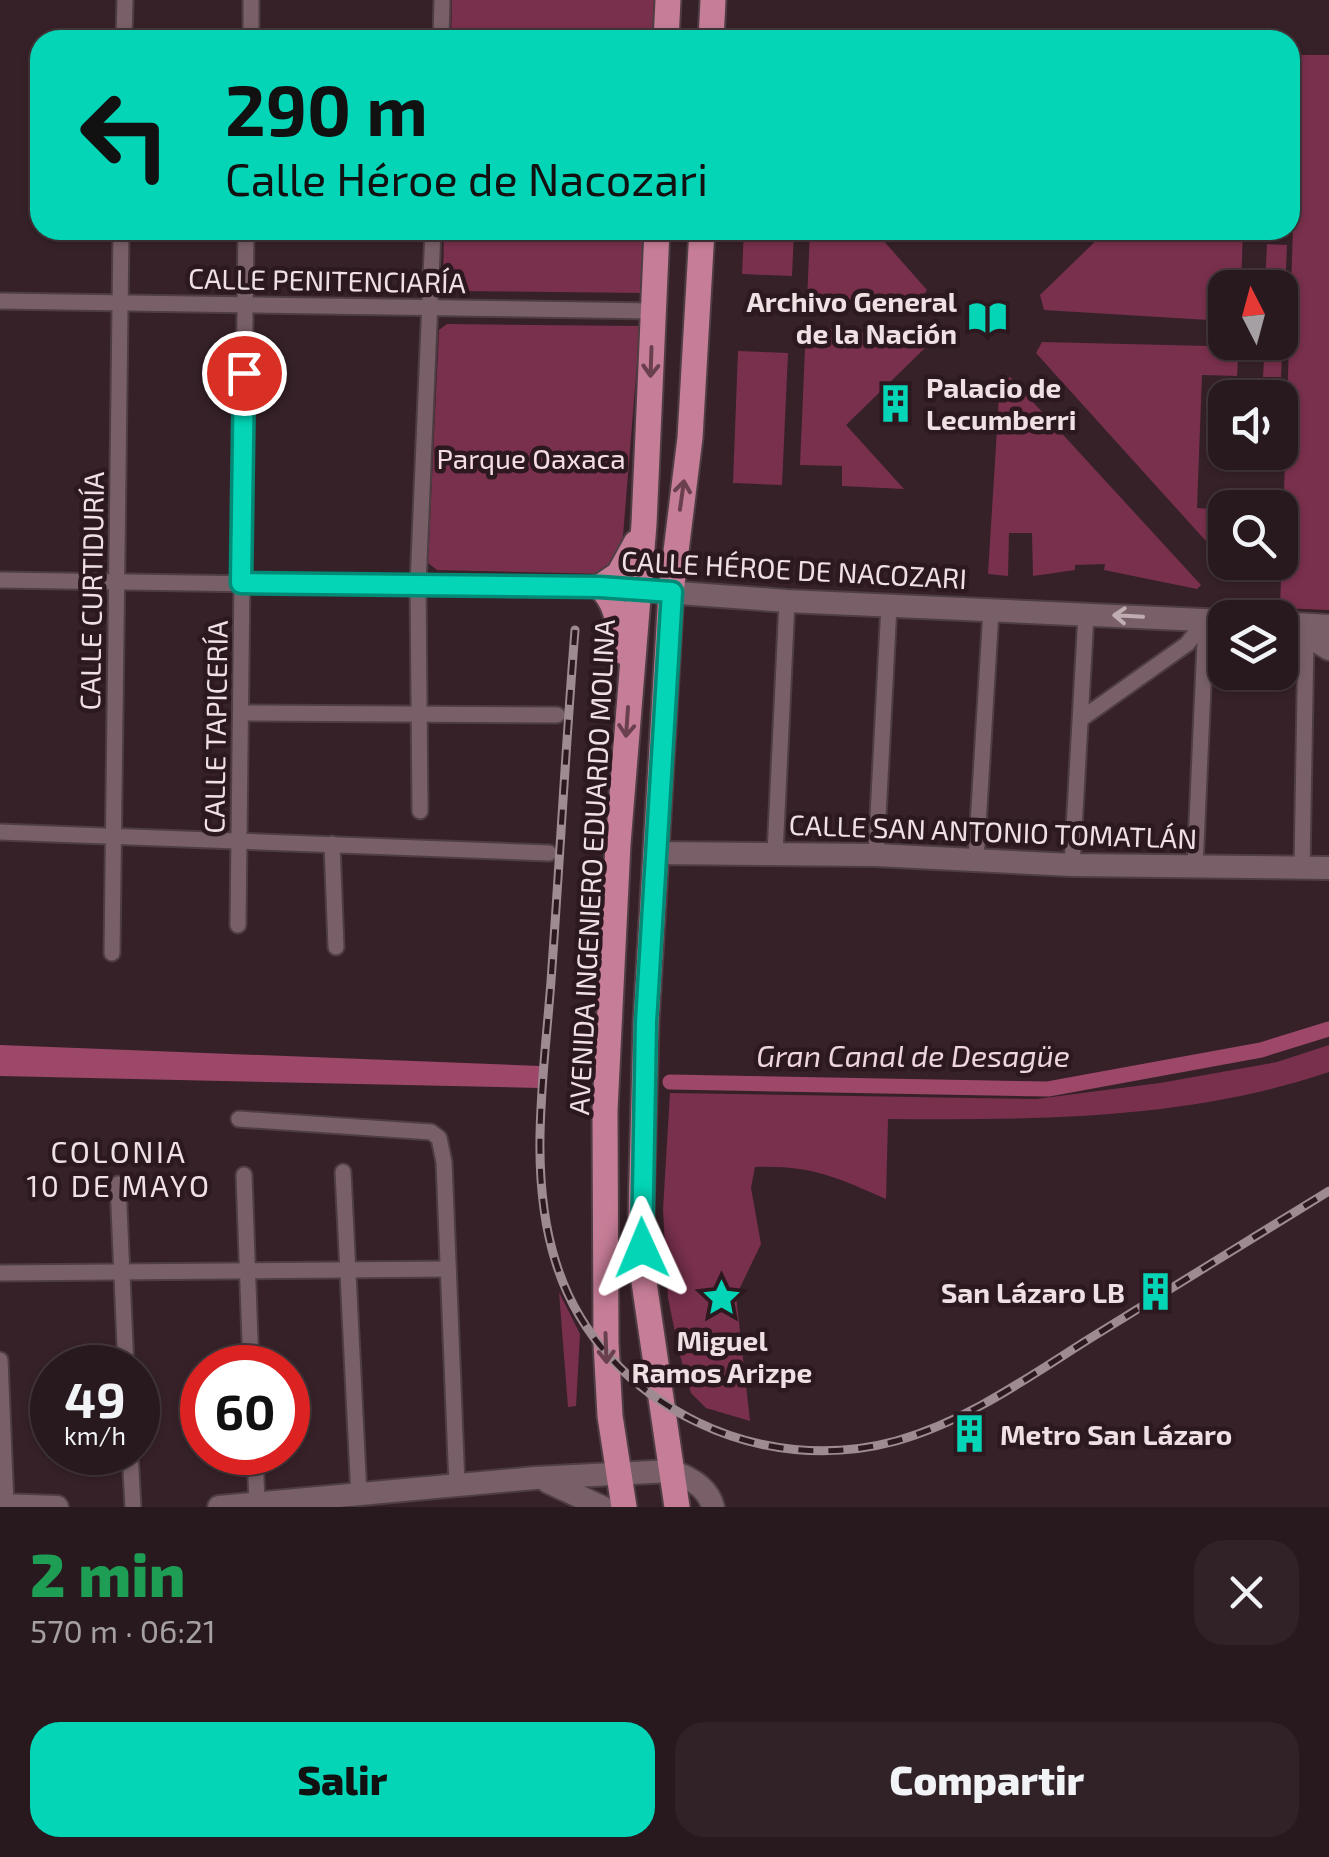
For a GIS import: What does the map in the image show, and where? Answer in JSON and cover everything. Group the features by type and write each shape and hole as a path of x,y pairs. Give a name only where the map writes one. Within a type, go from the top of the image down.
{"main road":[{"path":"666,30 668,0"},
{"path":"711,30 712,0"},
{"name":"AVENIDA INGENIERO EDUARDO MOLINA","path":"624,1507 606,1343 606,1110 630,678 644,524 657,240"},
{"path":"677,1507 644,1282 641,1214 655,853 672,592 690,438 701,240"},
{"path":"630,678 614,606 600,587 625,565 644,524"}],"street":[{"path":"124,0 124,30"},
{"path":"250,30 252,0"},
{"path":"441,30 442,0"},
{"name":"CALLE CURTIDURÍA","path":"112,953 121,240"},
{"name":"CALLE TAPICERÍA","path":"238,924 246,240"},
{"path":"420,812 418,585 433,240"},
{"name":"CALLE PENITENCIARÍA","path":"0,301 654,311"},
{"name":"CALLE HÉROE DE NACOZARI","path":"0,580 600,587 787,601 1208,620"},
{"path":"774,854 787,601"},
{"path":"876,855 889,605"},
{"path":"976,859 990,610"},
{"path":"1072,865 1086,614"},
{"path":"1298,628 1329,626"},
{"path":"1081,718 1208,627"},
{"path":"1298,632 1329,649"},
{"path":"1194,867 1210,690"},
{"path":"1294,690 1302,868"},
{"path":"241,712 558,715"},
{"path":"0,832 549,852"},
{"path":"332,844 336,947"},
{"name":"CALLE SAN ANTONIO TOMATLÁN","path":"655,853 1329,868"},
{"path":"240,1120 431,1132 439,1138 444,1162 457,1486"},
{"path":"343,1172 358,1496"},
{"path":"244,1174 250,1345"},
{"path":"118,1184 125,1345"},
{"path":"0,1273 448,1269"},
{"path":"0,1360 3,1505 58,1507"},
{"path":"220,1507 534,1478 670,1471 691,1478 712,1499 713,1507"},
{"path":"131,1475 133,1507"},
{"path":"255,1475 257,1505"},
{"path":"534,1478 559,1485 602,1507"}],"green space":[{"path":"452,0 660,0 658,30 451,30"},
{"path":"1300,55 1329,55 1329,610 1298,609 1298,600 1280,600 1281,580 1298,580 1298,490 1284,490 1285,470 1298,470 1298,380 1288,380 1289,360 1298,360 1298,270 1292,270 1293,240 1300,240"},
{"path":"444,240 646,240 643,293 451,291 443,283"},
{"path":"744,240 794,240 792,276 742,274"},
{"path":"810,240 883,240 927,290 923,296 807,302"},
{"path":"1097,240 1243,240 1242,270 1208,270 1208,320 1044,310 1040,295"},
{"path":"1267,244 1287,245 1286,270 1266,270"},
{"name":"Parque Oaxaca","path":"447,324 640,326 622,548 605,574 437,570 428,563 439,330"},
{"path":"806,326 920,339 925,348 846,425 904,489 842,486 842,466 800,465"},
{"path":"1042,342 1208,346 1208,360 1238,360 1237,376 1202,375 1197,508 1208,509 1208,543 1036,353"},
{"path":"738,351 788,353 782,485 733,483"},
{"path":"1264,360 1282,360 1281,377 1263,377"},
{"path":"1010,377 1201,585 1197,589 1104,570 1105,564 1075,565 1075,570 1033,576 1032,533 1009,533 1008,576 988,574 1000,381"},
{"path":"1329,1045 1329,1072 1221,1100 1110,1114 888,1119 886,1199 823,1174 755,1167 751,1188 761,1244 736,1296 750,1421 706,1408 691,1393 668,1298 663,1210 670,1093 1036,1099 1160,1083 1277,1062"},
{"path":"559,1292 580,1334 576,1406 568,1407"}],"shaded area":[{"path":"0,1045 541,1066 540,1088 0,1076"}],"waterway":[{"name":"Gran Canal de Desagüe","path":"670,1082 1048,1089 1261,1050 1329,1029"}],"railway":[{"path":"575,630 540,1116 542,1191 556,1263 578,1313 610,1357 650,1394 697,1422 770,1446 820,1451 896,1441 947,1422 996,1397 1329,1191"}],"place":[{"name":"Archivo General de la Nación","path":"987,317"},
{"name":"Palacio de Lecumberri","path":"896,403"},
{"name":"San Lázaro LB","path":"1155,1292"},
{"name":"Miguel Ramos Arizpe","path":"722,1298"},
{"name":"Metro San Lázaro","path":"970,1434"}],"district":[{"name":"COLONIA 10 DE MAYO","path":"119,1168"}],"route":[{"path":"244,373 241,583 600,587 672,592 646,1022 642,1248"}]}
